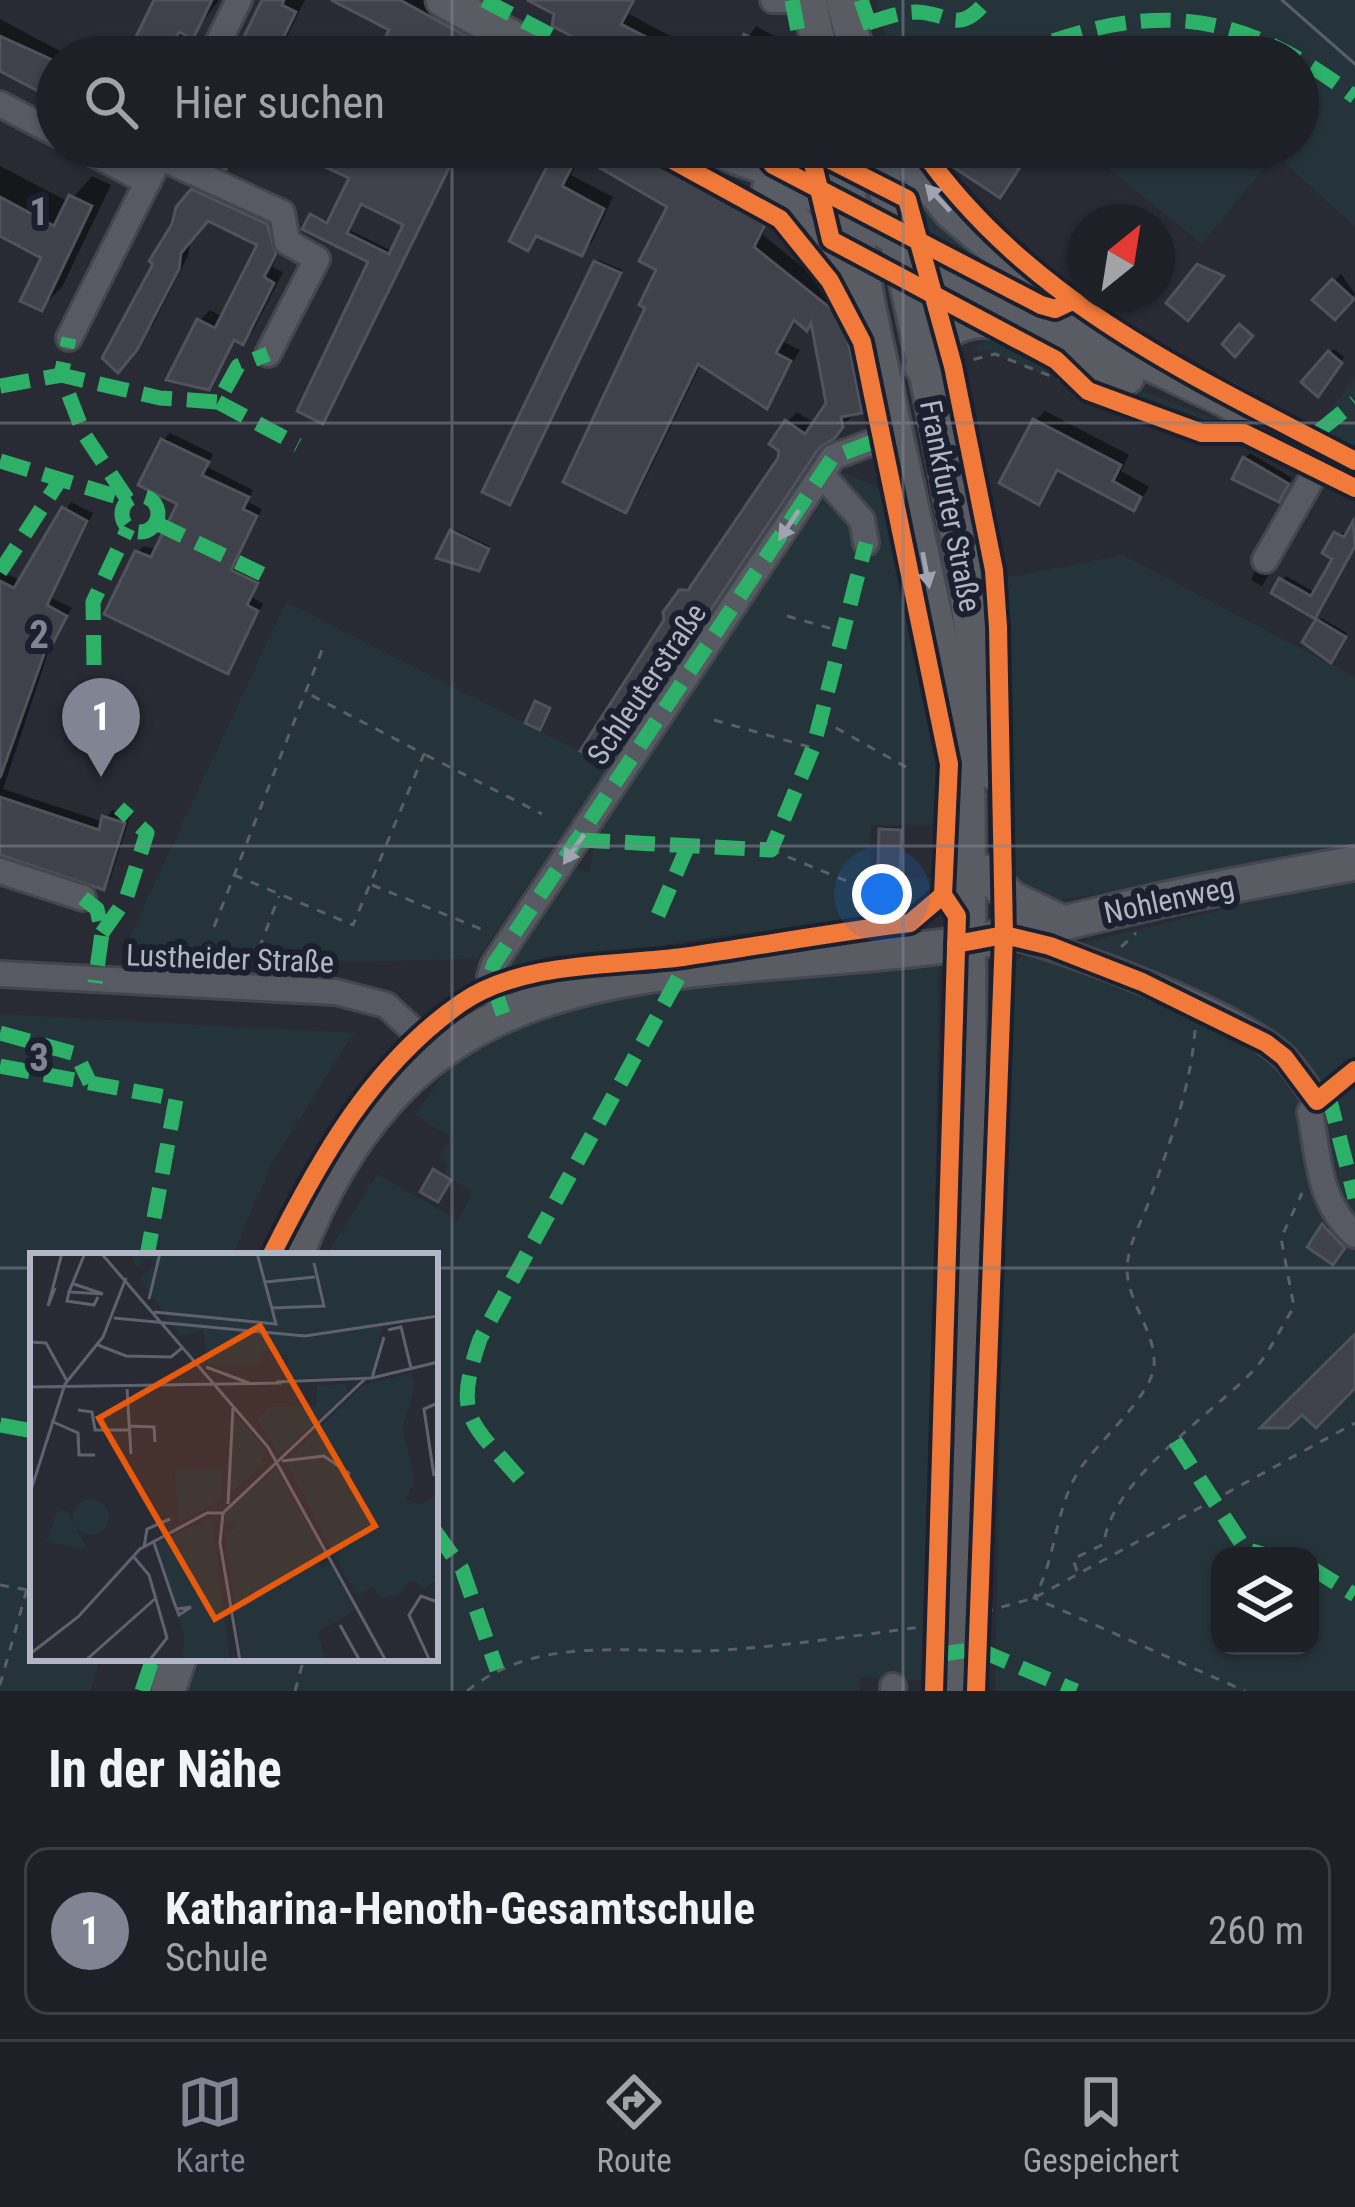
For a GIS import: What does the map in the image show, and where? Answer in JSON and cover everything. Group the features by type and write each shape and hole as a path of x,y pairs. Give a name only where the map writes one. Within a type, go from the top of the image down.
{"main road":[{"path":"443,0 509,36"},
{"path":"809,0 817,36"},
{"path":"843,0 854,36"},
{"path":"748,168 900,252 1224,399 1290,442 1355,476"},
{"path":"766,178 781,168"},
{"name":"Frankfurter Straße","path":"844,168 869,310 962,741 985,939 972,1085 956,1691"},
{"name":"Frankfurter Straße","path":"882,168 900,252 937,366 980,669 976,873"},
{"path":"916,168 951,212 1102,341"},
{"path":"766,178 869,310"},
{"path":"900,252 993,325 1216,417 1290,442"},
{"path":"937,366 942,334 993,325"},
{"name":"Nohlenweg","path":"298,1253 348,1155 390,1097 438,1054 503,1014 547,994 608,980 985,939 1355,862"},
{"path":"909,950 976,873 1012,899 1061,922"},
{"path":"168,1691 178,1661"}],"street":[{"path":"221,36 239,0"},
{"path":"772,0 785,0"},
{"path":"0,104 36,123"},
{"path":"121,168 148,182"},
{"path":"69,338 155,168"},
{"path":"194,168 282,213 286,242 316,259 268,354"},
{"name":"Schleuterstraße","path":"503,1014 490,976 509,942 833,458 878,440 895,414"},
{"path":"1265,560 1322,459"},
{"path":"822,475 862,520 866,543"},
{"path":"0,871 83,898"},
{"path":"985,939 1050,946 1196,1008 1284,1057 1317,1101 1310,1112 1325,1200 1334,1218 1355,1235"},
{"name":"Lustheider Straße","path":"0,974 336,992 386,1006 438,1054"}],"path":[{"path":"937,366 993,325 1056,360 1088,392"},
{"path":"937,366 994,355 1088,392"},
{"path":"788,616 843,632"},
{"path":"214,927 322,650"},
{"path":"305,692 542,814"},
{"path":"820,719 906,767"},
{"path":"714,720 814,748"},
{"path":"234,875 353,925 424,754"},
{"path":"771,850 854,884"},
{"path":"370,884 509,942"},
{"path":"251,991 254,958 280,894"},
{"path":"1034,1598 1048,1574 1055,1527 1076,1475 1108,1429 1147,1389 1154,1364 1130,1292 1128,1256 1184,1097 1196,1008"},
{"path":"1078,1574 1073,1559 1104,1544 1106,1522 1175,1441 1256,1367 1294,1306 1280,1238 1318,1159"},
{"path":"466,1691 486,1675 533,1655 721,1650 959,1618 1034,1598 1355,1423"},
{"path":"0,1585 30,1590 0,1685"},
{"path":"1034,1598 1246,1691"},
{"path":"296,1691 303,1661"}],"shaded area":[{"path":"877,0 1355,0 1355,227 1290,168 1319,168 1319,36 885,36"},
{"path":"1108,168 1264,168 1202,244 1175,222 1175,204 1153,204"},
{"path":"920,193 1013,280 931,243"},
{"path":"994,334 1048,359 1049,378 992,351 970,351"},
{"path":"1099,373 1228,425 1198,428 1087,385"},
{"path":"1355,377 1355,446 1317,427"},
{"path":"843,472 886,491 935,730 942,825 871,825 869,876 942,879 923,910 909,918 717,936 512,971 509,960 568,865 589,873 597,832"},
{"path":"1123,555 1355,677 1355,851 1041,903 1011,880 1011,690 999,579"},
{"path":"286,602 609,766 477,959 332,962 122,953"},
{"path":"1355,878 1355,1691 995,1691 1007,972 1019,958"},
{"path":"939,964 928,1681 861,1677 860,1691 184,1691 196,1661 438,1661 438,1253 328,1253 377,1174 458,1220 473,1192 443,1175 448,1165 439,1159 451,1137 415,1115 454,1059 546,1012 609,989"},
{"path":"0,1014 354,1033 273,1161 233,1253 30,1253 30,1661 99,1661 91,1691 0,1691"}],"building":[{"path":"154,0 212,0 194,36 179,32 177,36 136,36"},
{"path":"262,0 284,0 282,5 296,12 284,36 244,36"},
{"path":"331,0 400,0 466,36 386,36 389,30"},
{"path":"527,0 634,0 621,24 644,36 571,36 552,26 554,14"},
{"path":"0,36 36,52 36,90 0,71"},
{"path":"327,168 449,168 323,424 297,411 368,262 302,229 310,214 327,223 349,178","holes":["361,204 403,225 389,254 347,233"]},
{"path":"546,168 571,168 562,186 604,209 582,256 536,236 528,251 509,241"},
{"path":"600,168 672,168 764,216 767,221 754,247 844,319 862,413 841,417 843,427 819,448 607,765 580,751 664,620 663,612 679,590 688,590 778,458 779,451 769,444 785,420 805,434 826,403 811,323 807,331 794,320 776,353 791,361 767,409 698,364 626,513 563,482 645,308 639,305 656,270 639,261 667,207"},
{"path":"955,168 1018,168 1000,198"},
{"path":"191,189 267,224 276,254 264,277 274,283 243,345 234,340 209,390 166,380 197,319 215,328 257,245 208,221 181,253 179,269 137,350 118,373 102,358 153,264 149,261 172,224 176,207"},
{"path":"69,195 92,206 42,311 20,301 41,258 0,236 0,197 54,226"},
{"path":"594,261 621,273 510,505 482,492"},
{"path":"1197,264 1224,276 1188,321 1175,310 1175,292"},
{"path":"1332,279 1354,299 1335,320 1312,300"},
{"path":"1239,324 1253,336 1235,357 1222,344"},
{"path":"1328,351 1342,363 1318,397 1301,382"},
{"path":"1033,419 1121,465 1113,481 1141,497 1134,511 1057,470 1039,505 999,483"},
{"path":"161,439 209,462 202,475 249,497 243,509 257,516 231,570 258,583 247,605 258,611 228,674 104,614 135,551 151,557 177,504 138,485"},
{"path":"1243,457 1289,484 1279,502 1232,479"},
{"path":"62,507 87,521 47,605 67,616 52,645 48,643 0,778 0,581 14,588"},
{"path":"1353,521 1355,546 1315,619 1271,593 1279,578 1311,596 1332,559 1322,553 1334,532 1344,537"},
{"path":"450,530 489,549 479,571 436,558"},
{"path":"1316,619 1346,637 1331,663 1302,642"},
{"path":"535,701 550,708 540,730 525,723"},
{"path":"0,797 99,830 102,816 125,823 104,890 0,855"},
{"path":"879,829 901,830 900,869 878,869"},
{"path":"433,1169 451,1180 438,1202 420,1192"},
{"path":"1322,1224 1345,1248 1333,1265 1307,1247"},
{"path":"1355,1334 1355,1388 1316,1428 1302,1415 1288,1428 1260,1428"}],"tram line":[{"path":"1282,0 1355,64"}],"marked path":[{"path":"484,0 552,36"},
{"path":"792,0 799,36"},
{"path":"861,0 874,36"},
{"path":"868,23 917,12 961,20 987,0"},
{"path":"1071,36 1149,21 1190,22 1249,36"},
{"path":"1319,72 1355,97"},
{"path":"0,386 61,375 69,338"},
{"path":"0,461 128,500 84,434 61,375 160,398 218,402 238,366 268,354"},
{"path":"218,402 298,445"},
{"path":"1319,431 1355,402"},
{"path":"503,1014 490,976 494,964 833,457 878,440 885,429"},
{"path":"0,572 60,480"},
{"path":"140,496 153,501 158,514 153,527 140,532 127,527 122,514 127,501 140,496"},
{"path":"156,523 262,574"},
{"path":"94,665 93,602 128,528"},
{"path":"580,840 771,850 813,748 866,543"},
{"path":"102,933 126,899 147,833 119,808"},
{"path":"658,915 687,848"},
{"path":"83,898 97,909 102,933 95,983"},
{"path":"519,1478 471,1417 468,1386 480,1339 682,971"},
{"path":"0,1033 76,1054 90,1083"},
{"path":"0,1066 176,1099 148,1253"},
{"path":"1328,1093 1355,1198"},
{"path":"0,1425 30,1430"},
{"path":"1175,1441 1244,1547"},
{"path":"438,1535 462,1569 497,1670"},
{"path":"1319,1573 1355,1595"},
{"path":"935,1655 977,1649 1076,1691"},
{"path":"142,1691 152,1661"}],"cycle path":[{"path":"687,168 780,219 830,281 862,342 949,764 943,895 957,916 934,1691"},
{"path":"779,168 1041,305 1055,309 1067,303"},
{"path":"814,168 831,240 1056,360 1088,391 1202,433 1244,433 1355,488"},
{"path":"846,168 907,199 953,366 994,570 1004,935 976,1691"},
{"path":"936,168 1010,250 1062,292 1175,365 1355,461"},
{"path":"273,1253 328,1150 374,1085 429,1028 485,989 540,972 683,957 910,923 943,895"},
{"path":"956,944 1004,935 1050,946 1142,982 1266,1043 1284,1057 1317,1101 1355,1070"}],"place":[{"name":"Katharina-Henoth-Gesamtschule","path":"101,777"}]}
